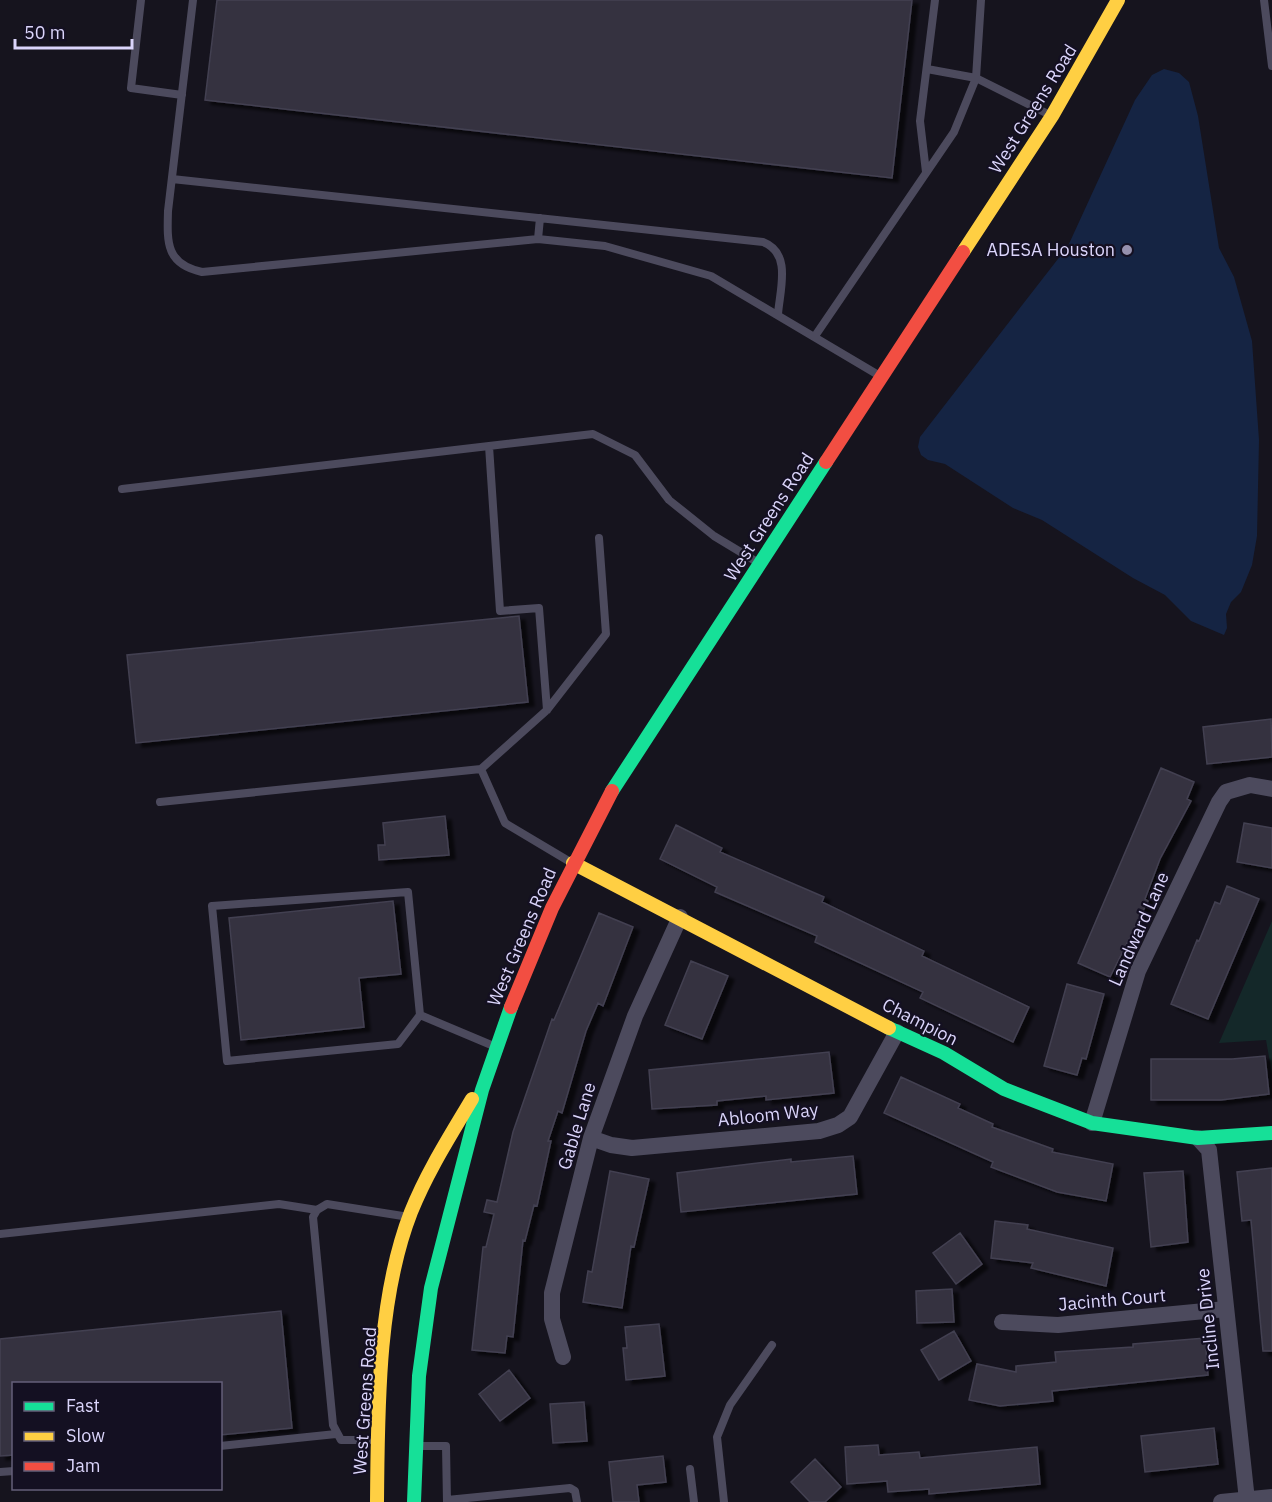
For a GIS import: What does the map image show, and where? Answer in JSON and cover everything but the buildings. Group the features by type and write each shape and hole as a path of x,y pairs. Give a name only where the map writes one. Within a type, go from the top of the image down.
{"main road":[{"name":"West Greens Road","path":"414,1502 405,1444 435,1274 487,1072 514,997 573,863 598,813 634,754 1079,74 1118,0"},
{"name":"Champion","path":"573,863 680,916 897,1032 944,1053 1004,1089 1092,1123 1198,1138 1272,1133"},
{"name":"West Greens Road","path":"377,1502 377,1440 386,1329 405,1228 435,1163 487,1072"},
{"path":"377,1440 405,1444"}],"street":[{"name":"Landward Lane","path":"1092,1123 1138,971 1226,792 1250,785 1272,789"},
{"name":"Gable Lane","path":"563,1357 552,1319 552,1293 591,1138 635,1016 680,916"},
{"name":"Abloom Way","path":"591,1138 611,1145 632,1148 819,1131 838,1125 850,1117 897,1032"},
{"name":"Incline Drive","path":"1198,1138 1209,1150 1247,1500"},
{"name":"Jacinth Court","path":"1002,1323 1058,1325 1226,1309"},
{"path":"1221,1502 1272,1497"}],"lane":[{"path":"141,0 131,88 182,95"},
{"path":"193,0 167,242 174,258 185,268 201,272 537,239 605,246 711,276 882,378"},
{"path":"926,172 920,121 935,0"},
{"path":"815,336 954,132 976,78 981,0"},
{"path":"1264,0 1272,66"},
{"path":"927,69 976,78 1052,116"},
{"path":"172,179 763,242 774,246 780,254 782,267 778,314"},
{"path":"537,239 540,218"},
{"path":"122,489 593,434 635,455 669,500 714,536 759,564"},
{"path":"489,446 500,611 539,608 547,710"},
{"path":"160,802 480,769 547,710 606,634 599,538"},
{"path":"480,769 505,823 573,863"},
{"path":"408,892 420,1015 398,1044 227,1061 212,906 408,892"},
{"path":"420,1015 496,1047"},
{"path":"0,1234 279,1204 317,1210"},
{"path":"377,1440 341,1440 336,1434 313,1217 317,1210 327,1204 410,1218"},
{"path":"724,1502 717,1437 730,1405 772,1345"},
{"path":"222,1446 336,1434"},
{"path":"405,1444 446,1446 447,1501 570,1488 575,1491 577,1502"},
{"path":"688,1502 694,1502 690,1469"}],"green space":[{"path":"1272,921 1272,1074 1266,1040 1219,1043"}],"water":[{"path":"1164,69 1179,73 1189,82 1198,116 1219,248 1234,277 1252,341 1259,440 1257,536 1252,565 1241,592 1231,602 1226,614 1227,628 1224,635 1191,621 1165,595 1133,578 1042,520 1013,508 945,464 928,460 921,455 918,447 920,437 1068,246 1135,100 1152,75"}],"traffic: fast":[{"path":"612,791 826,462"},
{"path":"414,1502 419,1376 431,1288 482,1090 511,1007"},
{"path":"889,1028 944,1053 1004,1089 1092,1123 1198,1138 1272,1133"}],"traffic: slow":[{"path":"963,252 1052,116 1118,0"},
{"path":"573,863 889,1028"},
{"path":"377,1502 379,1393 391,1281 411,1212 439,1154 472,1099"}],"traffic: jam":[{"path":"826,462 963,252"},
{"path":"511,1007 552,908 612,791"}],"place":[{"name":"ADESA Houston","path":"1127,250"}]}
